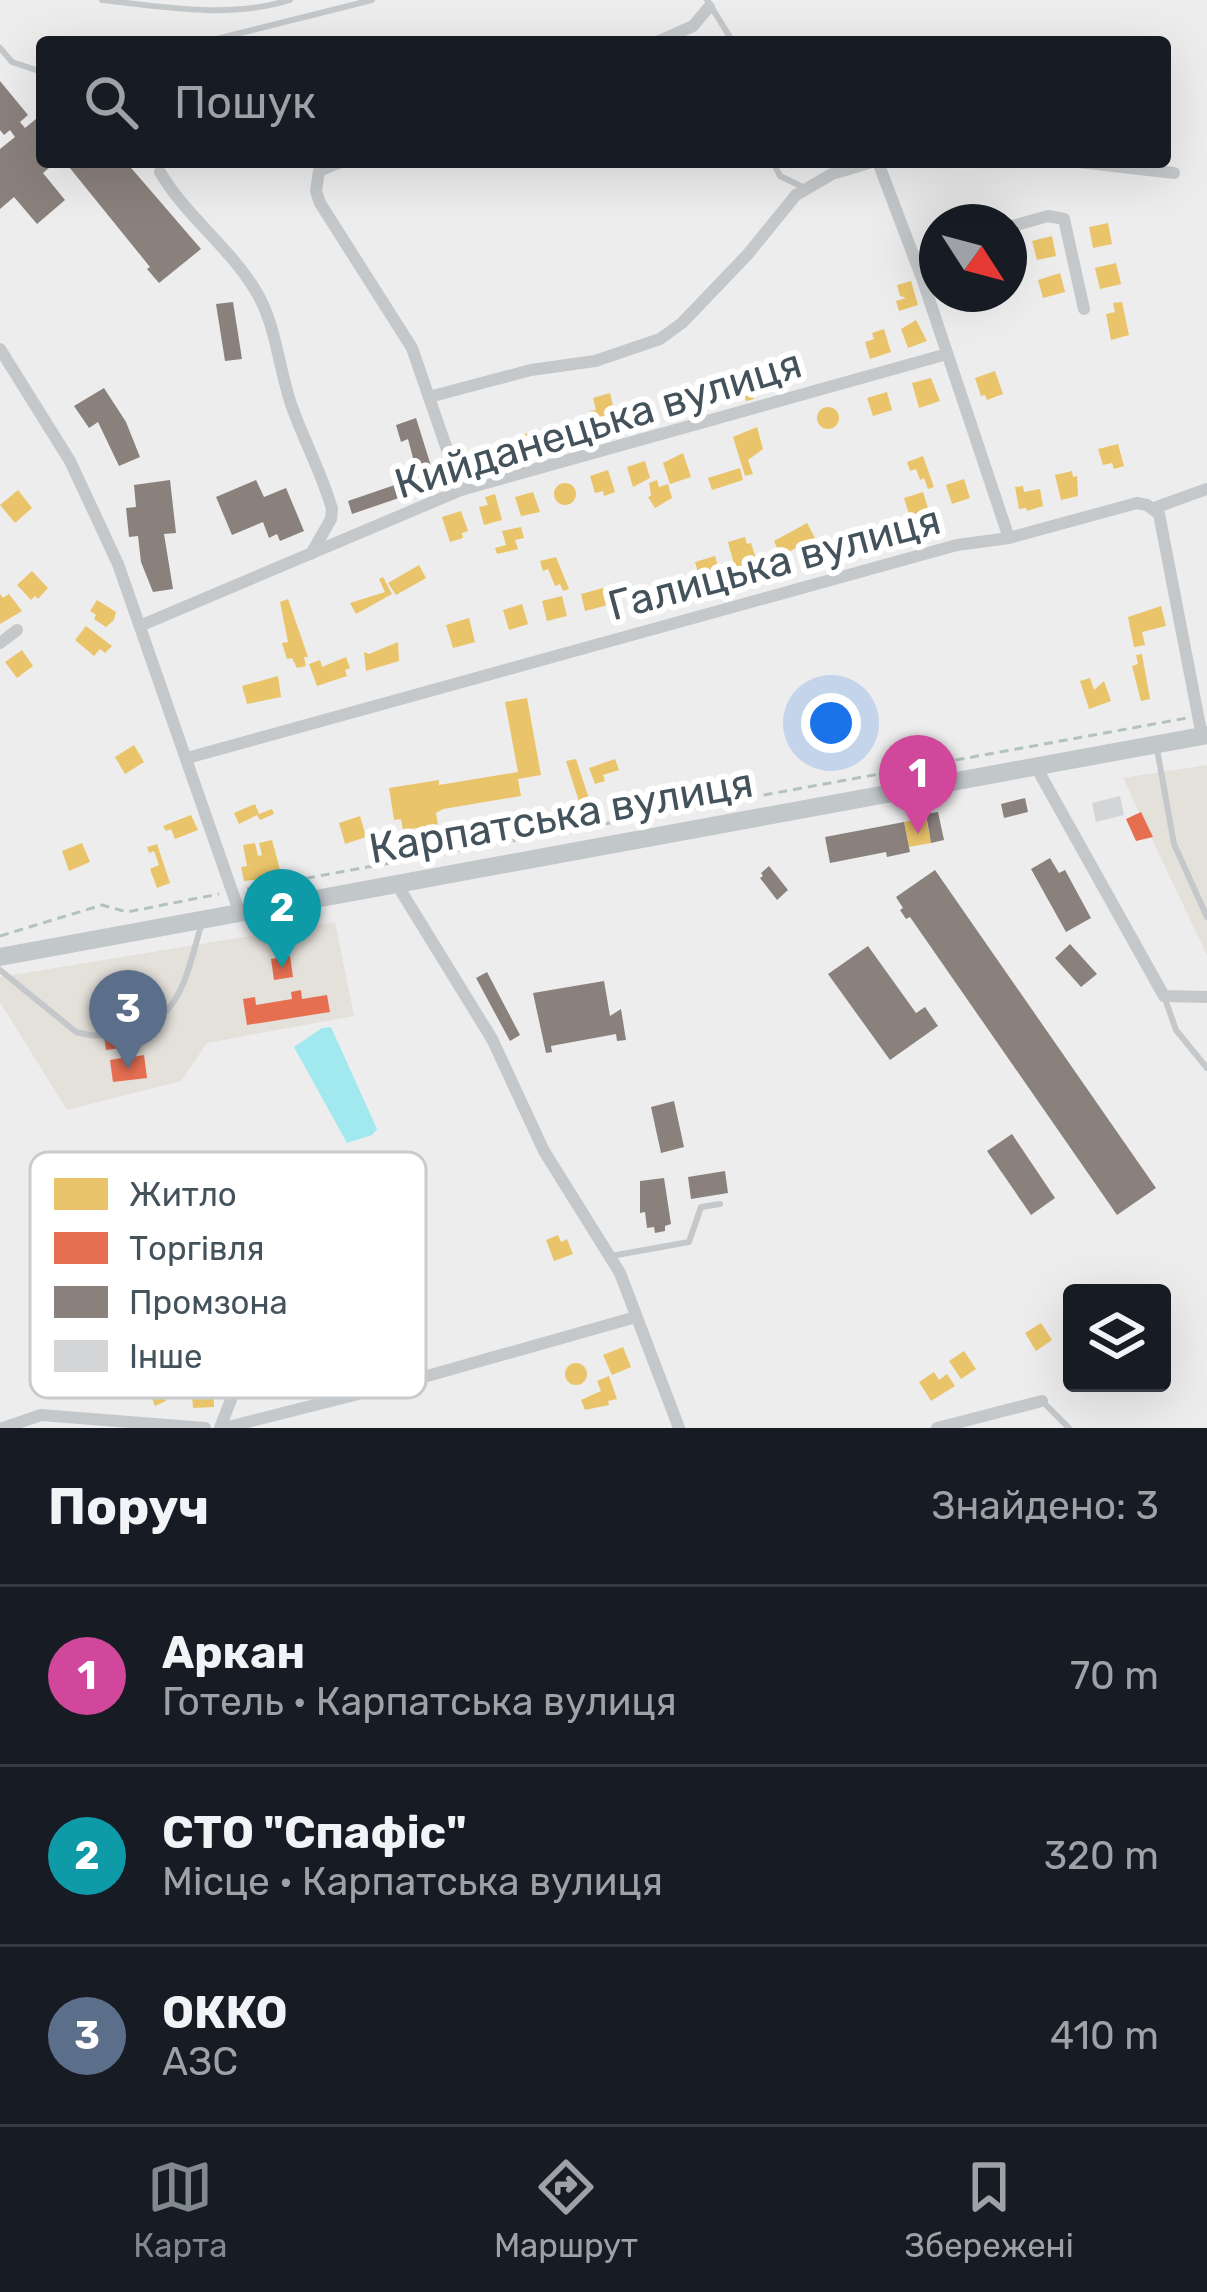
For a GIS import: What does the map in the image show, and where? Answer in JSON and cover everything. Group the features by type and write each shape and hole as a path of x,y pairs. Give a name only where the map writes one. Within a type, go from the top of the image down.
{"main road":[{"name":"Карпатська вулиця","path":"0,957 203,918 236,902 397,883 1156,744 1202,729"}],"street":[{"path":"670,36 693,26 708,4"},
{"path":"159,168 187,213 213,234 255,289 268,316 291,406 332,509 311,554"},
{"path":"316,168 320,203 394,315 423,372 461,490"},
{"path":"429,397 531,370 595,361 660,339 682,323 805,188 859,168"},
{"path":"877,168 919,270"},
{"path":"1130,168 1174,173"},
{"path":"1027,222 1055,215 1064,219 1084,309"},
{"path":"933,312 1009,538"},
{"path":"0,349 79,477 142,626 236,902"},
{"name":"Кийданецька вулиця","path":"142,626 461,490 946,354"},
{"name":"Галицька вулиця","path":"187,758 957,545 1009,538 1137,503 1154,508 1207,488"},
{"path":"1154,508 1160,514 1202,729"},
{"path":"0,643 17,630"},
{"path":"1036,765 1164,996 1207,997"},
{"path":"397,883 492,1039 544,1151 611,1256 679,1428"},
{"path":"426,1376 636,1317"},
{"path":"222,1428 233,1398"},
{"path":"222,1428 342,1398"},
{"path":"937,1428 1042,1401"},
{"path":"4,1428 41,1415 205,1428"}],"lane":[{"path":"102,0 208,12 290,0"},
{"path":"229,36 372,0"},
{"path":"708,4 729,36"},
{"path":"0,48 12,62 36,70"},
{"path":"776,168 780,176 805,188"},
{"path":"1156,744 1174,844 1207,917"},
{"path":"0,970 76,1032 106,1036 134,1032 154,1025 170,1011 203,918"},
{"path":"1164,996 1176,1030 1207,1068"},
{"path":"611,1256 689,1242 701,1207 720,1204"},
{"path":"1042,1401 1069,1428"}],"path":[{"path":"0,936 102,905 127,912 236,902 1202,729"}],"shaded area":[{"path":"1207,765 1207,955 1123,778"},
{"path":"335,922 354,1016 207,1043 181,1081 67,1110 0,1002 0,977"}],"water":[{"path":"331,1027 377,1129 347,1143 294,1047"}],"building: Житло":[{"path":"1108,223 1112,244 1093,248 1089,227"},
{"path":"1052,236 1056,256 1037,260 1032,241"},
{"path":"1116,263 1121,284 1100,289 1095,268"},
{"path":"1060,273 1065,292 1043,298 1038,280"},
{"path":"911,281 918,305 899,311 896,301 906,298 900,296 897,285"},
{"path":"1122,302 1129,335 1111,340 1106,314 1115,312 1113,303"},
{"path":"916,320 927,341 908,348 901,329"},
{"path":"884,329 891,352 870,359 865,342"},
{"path":"995,371 1003,394 987,400 975,378"},
{"path":"739,372 754,399 746,401 744,393 727,398 721,378"},
{"path":"931,378 940,401 919,408 912,383"},
{"path":"694,388 699,406 681,412 675,395"},
{"path":"887,392 892,410 873,416 867,398"},
{"path":"610,393 615,415 593,424 593,398"},
{"path":"631,405 632,410 639,408 643,424 624,429 619,408"},
{"path":"828,407 839,418 828,429 817,418"},
{"path":"757,427 763,449 748,460 753,474 745,476 733,437"},
{"path":"545,428 551,448 529,455 522,435"},
{"path":"1118,444 1124,466 1103,465 1098,449"},
{"path":"683,453 691,477 670,484 663,463"},
{"path":"923,456 934,487 928,489 907,462"},
{"path":"645,461 650,478 633,487 627,467"},
{"path":"740,468 743,480 712,490 708,478"},
{"path":"608,470 615,492 595,493 590,476"},
{"path":"1072,471 1077,476 1078,496 1061,500 1055,475"},
{"path":"964,479 970,498 952,504 946,485"},
{"path":"657,480 659,487 668,484 672,498 655,508 648,497 649,483"},
{"path":"565,483 576,494 565,505 554,494"},
{"path":"1023,486 1024,492 1040,489 1043,506 1019,509 1015,487"},
{"path":"18,490 32,508 15,523 0,505"},
{"path":"533,492 540,512 521,516 515,497"},
{"path":"923,492 929,511 910,517 904,498"},
{"path":"495,494 502,520 484,525 479,507 488,505 485,497"},
{"path":"461,511 468,531 450,542 442,517"},
{"path":"807,523 815,538 781,556 774,541"},
{"path":"521,527 524,538 515,540 518,549 497,554 495,548 506,545 502,531"},
{"path":"745,537 758,565 735,568 728,542"},
{"path":"715,556 720,573 714,575 716,582 707,585 695,562"},
{"path":"556,557 569,589 563,591 560,584 555,586 548,569 543,571 540,561"},
{"path":"419,565 426,578 396,595 388,583"},
{"path":"32,571 48,588 31,600 17,585"},
{"path":"383,577 392,594 356,614 350,603 385,592 379,579"},
{"path":"603,588 608,605 585,611 581,594"},
{"path":"0,594 3,598 9,594 22,611 0,624"},
{"path":"562,596 567,616 547,621 542,601"},
{"path":"288,599 308,657 304,657 306,666 297,668 292,658 287,659 282,643 288,642 280,602"},
{"path":"97,600 116,612 106,627 90,611"},
{"path":"522,604 528,624 509,630 503,610"},
{"path":"1161,606 1166,626 1142,632 1145,645 1134,647 1128,617"},
{"path":"469,618 475,642 453,648 446,625"},
{"path":"86,626 112,646 105,653 100,649 94,656 75,640"},
{"path":"398,642 399,661 366,671 364,652"},
{"path":"22,650 33,666 17,678 5,662"},
{"path":"1142,654 1150,699 1141,701 1132,666 1138,664 1136,655"},
{"path":"346,657 347,676 317,686 309,664 320,660 322,667"},
{"path":"278,676 281,697 247,704 242,686"},
{"path":"1090,678 1094,690 1104,681 1111,701 1089,709 1080,681"},
{"path":"527,698 541,775 518,779 521,796 443,809 436,813 438,825 403,830 401,819 394,820 389,788 518,772 505,702"},
{"path":"134,745 144,762 125,774 115,757"},
{"path":"576,759 594,814 584,817 566,761"},
{"path":"615,759 619,770 603,775 605,781 595,784 589,768"},
{"path":"255,804 259,814 272,809 274,814 260,820 257,815 239,824 234,813"},
{"path":"191,815 198,830 175,839 171,829 166,831 163,826"},
{"path":"360,816 366,837 345,844 339,823"},
{"path":"926,818 931,843 909,847 904,822"},
{"path":"272,840 282,877 244,881 243,845 255,843 258,856 262,855 259,843"},
{"path":"82,843 90,862 69,871 62,851"},
{"path":"157,844 170,883 157,888 150,869 159,865 154,851 149,853 147,847"},
{"path":"558,1235 561,1242 567,1239 573,1254 554,1261 546,1240"},
{"path":"1041,1323 1052,1340 1036,1351 1025,1333"},
{"path":"623,1347 631,1367 612,1375 603,1355"},
{"path":"964,1351 976,1369 961,1379 949,1361"},
{"path":"576,1363 587,1374 576,1385 565,1374"},
{"path":"934,1372 939,1380 947,1374 955,1386 931,1401 919,1382"},
{"path":"609,1376 617,1399 585,1410 581,1400 601,1391 597,1381"},
{"path":"192,1398 214,1398 214,1407 193,1408"}],"building: Торгівля":[{"path":"1141,812 1153,837 1136,841 1126,819"},
{"path":"290,956 293,977 274,980 271,959"},
{"path":"301,990 302,999 327,995 330,1012 247,1025 243,999 255,997 256,1005 292,999 291,992"},
{"path":"138,1016 141,1045 132,1046 133,1057 144,1055 147,1078 113,1082 110,1060 122,1058 121,1048 106,1050 102,1021"}],"building: Промзона":[{"path":"0,81 28,115 20,122 25,128 36,119 36,168 49,168 43,173 65,200 37,224 14,197 0,209 0,149 15,137 10,130 4,135 0,130"},
{"path":"70,168 131,168 201,249 159,283"},
{"path":"233,302 242,359 225,361 216,304"},
{"path":"104,388 126,422 140,457 119,466 98,422 89,428 74,406"},
{"path":"416,418 437,485 352,514 348,501 418,477 408,439 401,442 396,425"},
{"path":"170,480 176,533 164,534 173,589 153,592 141,562 138,536 129,537 126,508 136,507 134,485"},
{"path":"256,480 264,497 286,488 304,531 280,541 277,534 269,538 263,522 232,535 216,497"},
{"path":"1025,798 1028,812 1004,818 1001,804"},
{"path":"938,812 944,840 931,843 926,814"},
{"path":"904,822 910,852 830,863 825,837"},
{"path":"1050,858 1059,873 1065,870 1091,918 1066,932 1031,869"},
{"path":"769,866 788,890 777,900 760,878"},
{"path":"935,870 1156,1188 1117,1215 910,917 906,919 900,910 896,897"},
{"path":"1070,944 1097,974 1081,987 1055,958"},
{"path":"868,946 916,1013 925,1007 938,1026 890,1060 828,974"},
{"path":"487,972 520,1035 510,1041 476,978"},
{"path":"604,981 610,1016 621,1009 626,1040 617,1041 616,1034 551,1046 552,1052 546,1053 533,993"},
{"path":"674,1101 684,1147 661,1153 651,1107"},
{"path":"1012,1134 1055,1198 1031,1215 987,1151"},
{"path":"725,1171 728,1193 691,1199 688,1177"},
{"path":"664,1178 671,1224 655,1233 654,1227 647,1228 645,1212 640,1213 640,1181"}],"building: Інше":[{"path":"1120,796 1124,815 1096,822 1092,803"}],"place":[{"name":"Аркан","path":"918,834"},
{"name":"СТО \"Спафіс\"","path":"282,968"},
{"name":"ОККО","path":"128,1069"}]}
